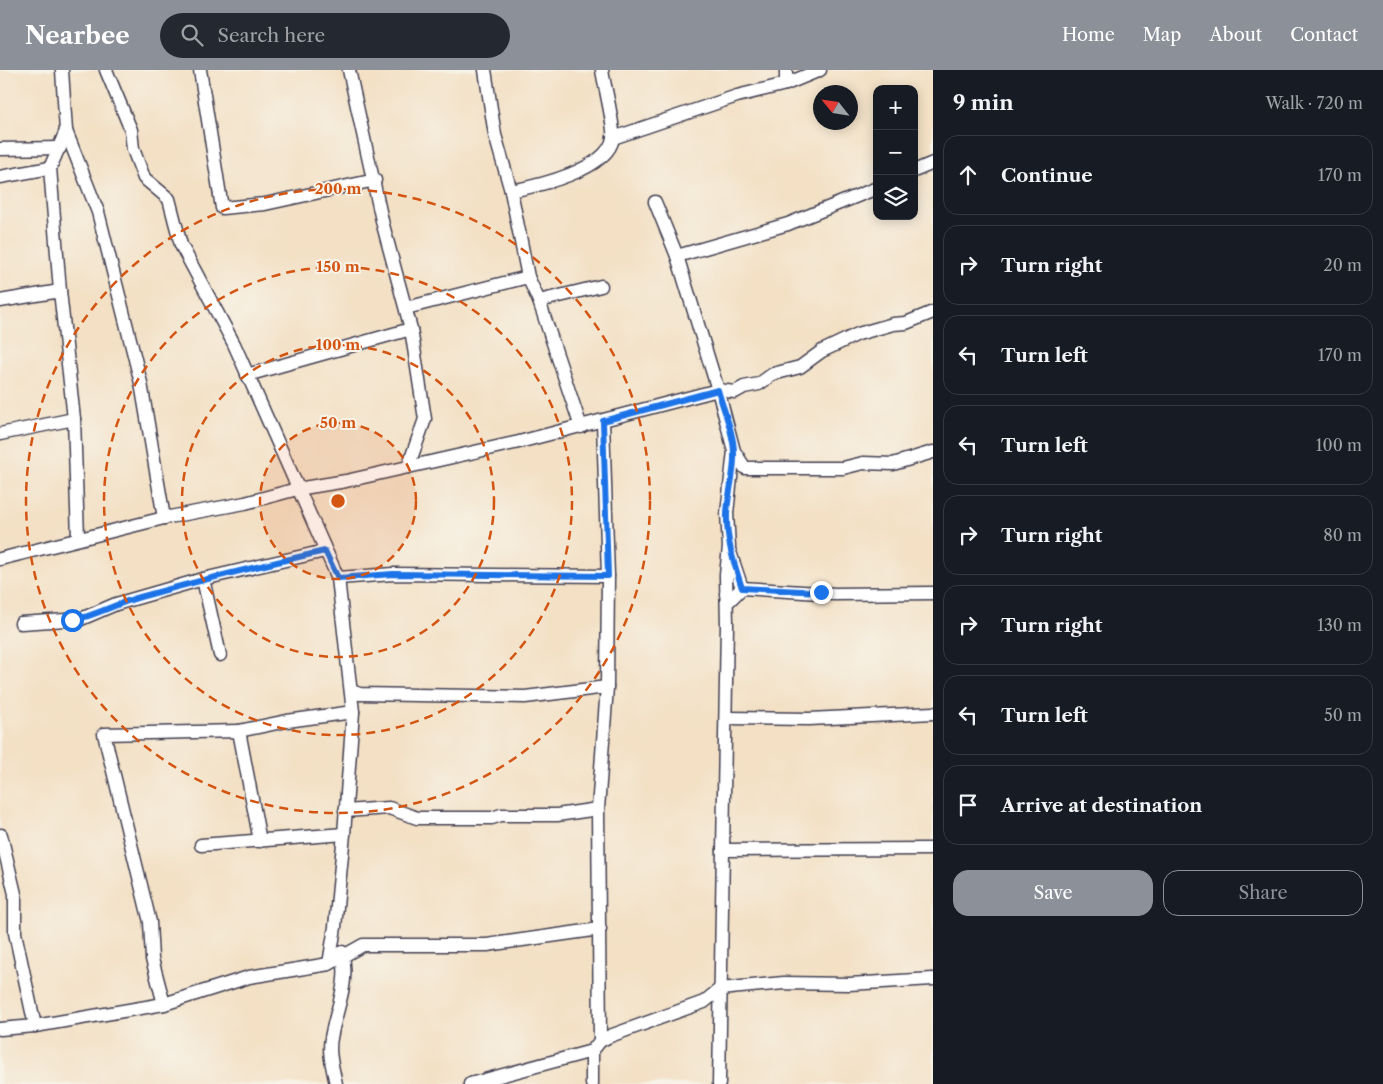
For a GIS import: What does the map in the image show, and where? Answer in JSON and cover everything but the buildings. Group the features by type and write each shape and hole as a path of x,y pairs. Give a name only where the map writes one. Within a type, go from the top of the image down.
{"street":[{"path":"62,70 66,131 98,212 141,383 164,518"},
{"path":"106,70 131,130 134,149 144,178 169,200 174,209 181,245 208,292 338,578 353,712 344,834 335,926 329,964"},
{"path":"200,70 222,208 265,204 375,180"},
{"path":"349,70 384,224 411,329 424,419 408,467"},
{"path":"485,70 494,136 511,191 528,277 539,301 581,427"},
{"path":"511,191 528,188 581,170 598,161 607,151 613,138 602,70"},
{"path":"786,70 786,84"},
{"path":"613,138 737,96 786,84 820,70"},
{"path":"66,131 50,168 60,291 74,419 78,538"},
{"path":"0,149 60,148"},
{"path":"918,169 933,163"},
{"path":"0,177 50,168"},
{"path":"677,256 788,224 873,190"},
{"path":"655,202 677,256 718,390 734,451 731,493 727,513 726,718 719,1084"},
{"path":"406,308 528,277"},
{"path":"539,301 601,286"},
{"path":"0,301 60,291"},
{"path":"0,558 164,518 245,503 297,489 346,481 581,427 718,390 735,392 744,386 759,384 773,374 800,367 822,351 858,334 893,324 906,323 933,312"},
{"path":"247,375 411,329"},
{"path":"0,434 74,419"},
{"path":"592,1084 596,1046 600,929 598,808 607,687 608,576 603,421"},
{"path":"734,451 746,468 843,468 863,463 893,464 933,452"},
{"path":"728,547 742,588"},
{"path":"21,623 81,619 116,604 203,579 325,551"},
{"path":"338,578 393,574 608,576"},
{"path":"203,579 220,655"},
{"path":"726,594 730,600 742,588 835,594 933,593"},
{"path":"351,691 360,694 525,697 607,687"},
{"path":"164,1004 152,959 150,922 104,734 240,731 287,721 353,712"},
{"path":"726,718 809,719 933,713"},
{"path":"240,731 260,841"},
{"path":"345,811 389,808 417,818 492,818 501,814 557,815 598,808"},
{"path":"201,845 344,834"},
{"path":"1,835 15,894 15,933 35,1026"},
{"path":"723,850 933,849"},
{"path":"335,926 343,957 342,997 330,1045 336,1084"},
{"path":"0,1029 35,1026 164,1004 249,977 329,964 363,946 487,945 600,929"},
{"path":"470,1084 596,1046 704,1002 720,989 784,983 861,983 933,979"}],"route":[{"path":"72,620 81,619 116,604 203,579 325,551 338,578 393,574 421,576 608,576 603,421 718,390 734,451 734,467 727,513 728,547 742,588 821,592"}]}
